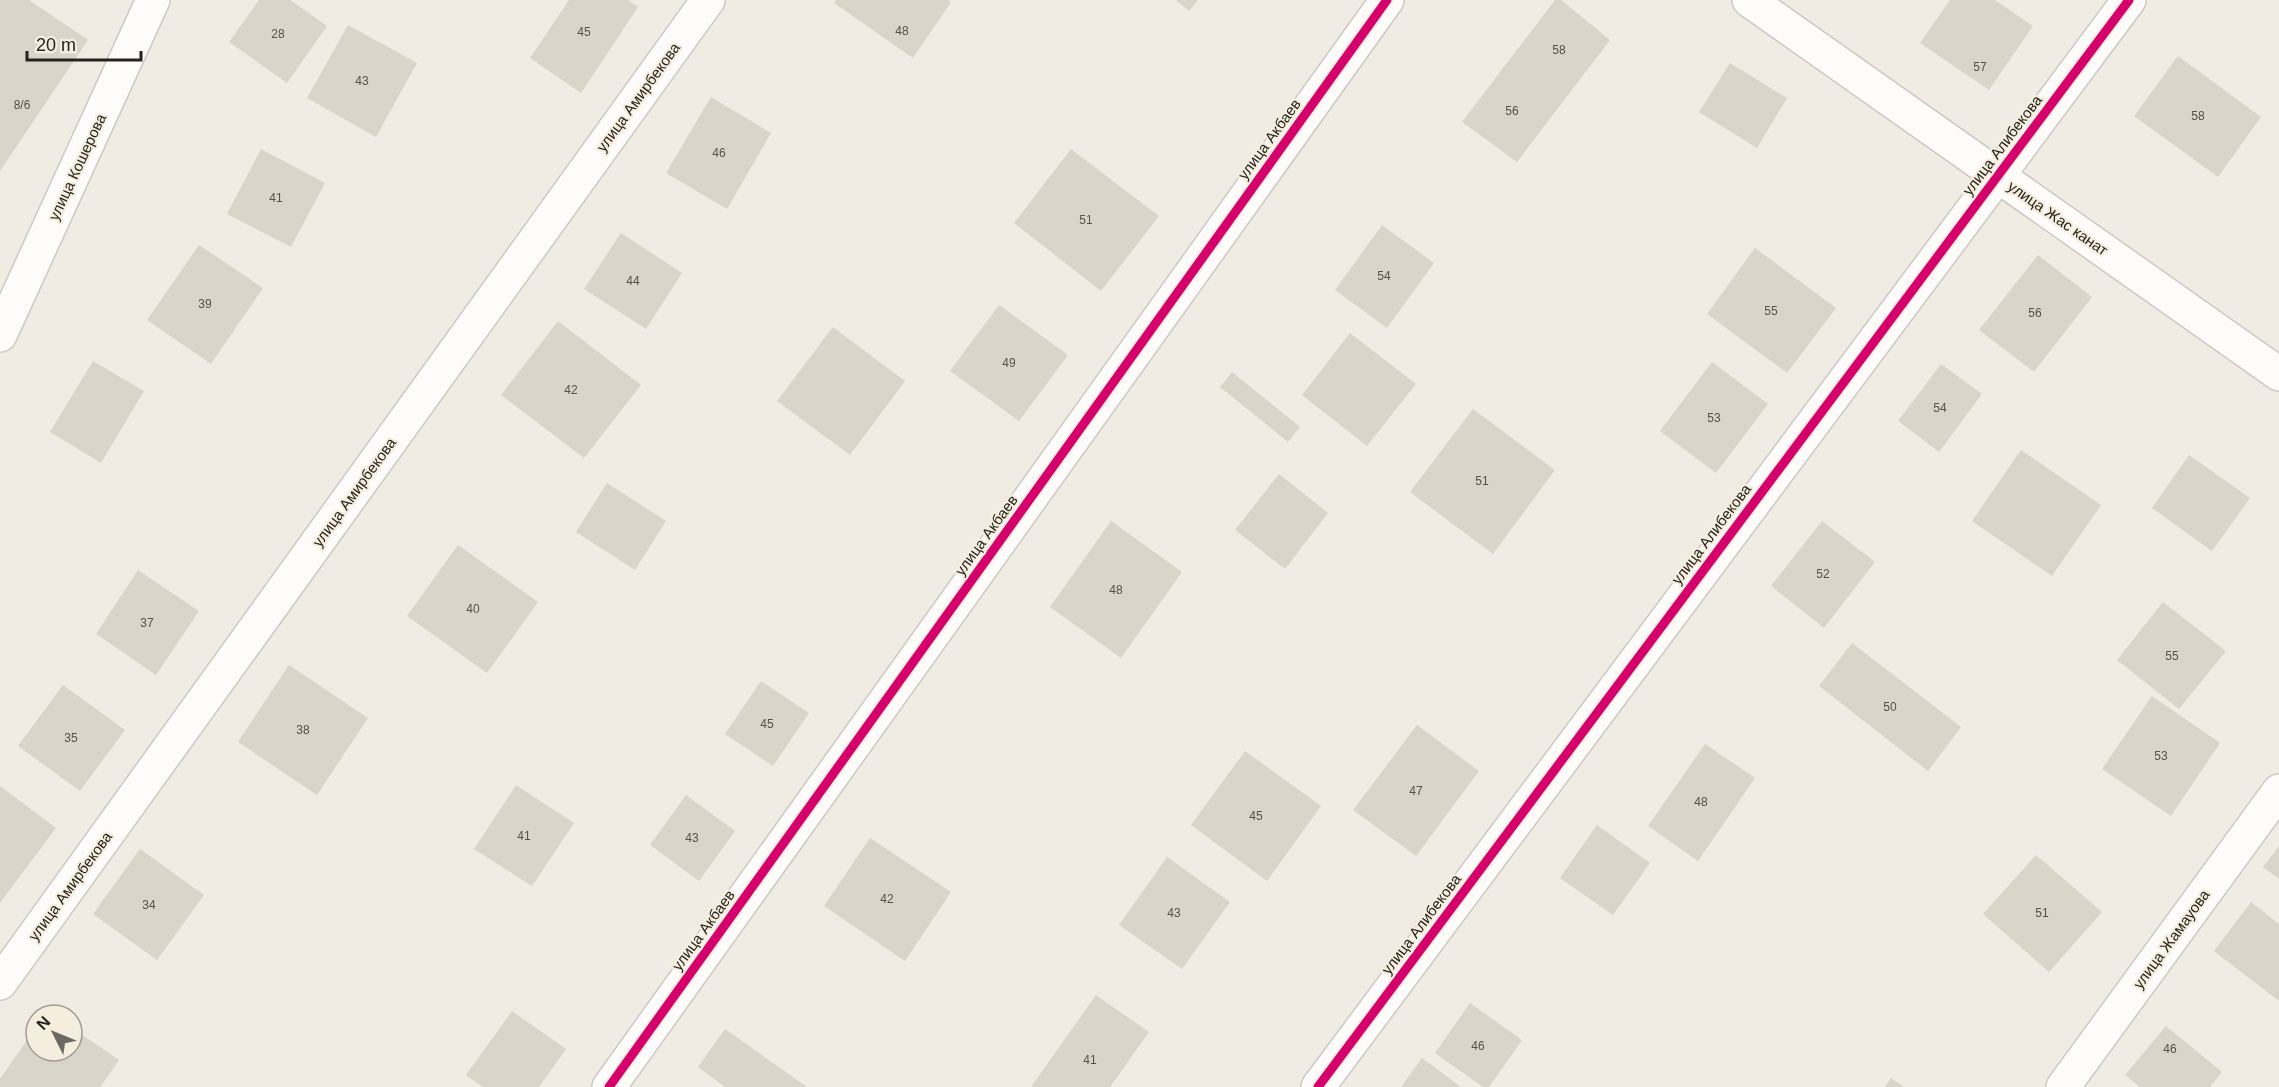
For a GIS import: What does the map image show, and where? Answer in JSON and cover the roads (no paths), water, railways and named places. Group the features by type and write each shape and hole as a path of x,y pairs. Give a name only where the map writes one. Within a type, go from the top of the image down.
{"street":[{"name":"улица Кошерова","path":"0,335 153,0"},
{"name":"улица Амирбекова","path":"0,983 708,0"},
{"name":"улица Акбаев","path":"609,1087 1387,0"},
{"name":"улица Жас канат","path":"1749,0 2279,374"},
{"name":"улица Алибекова","path":"1318,1087 2129,0"},
{"name":"улица Жамауова","path":"2063,1087 2279,791"}]}
